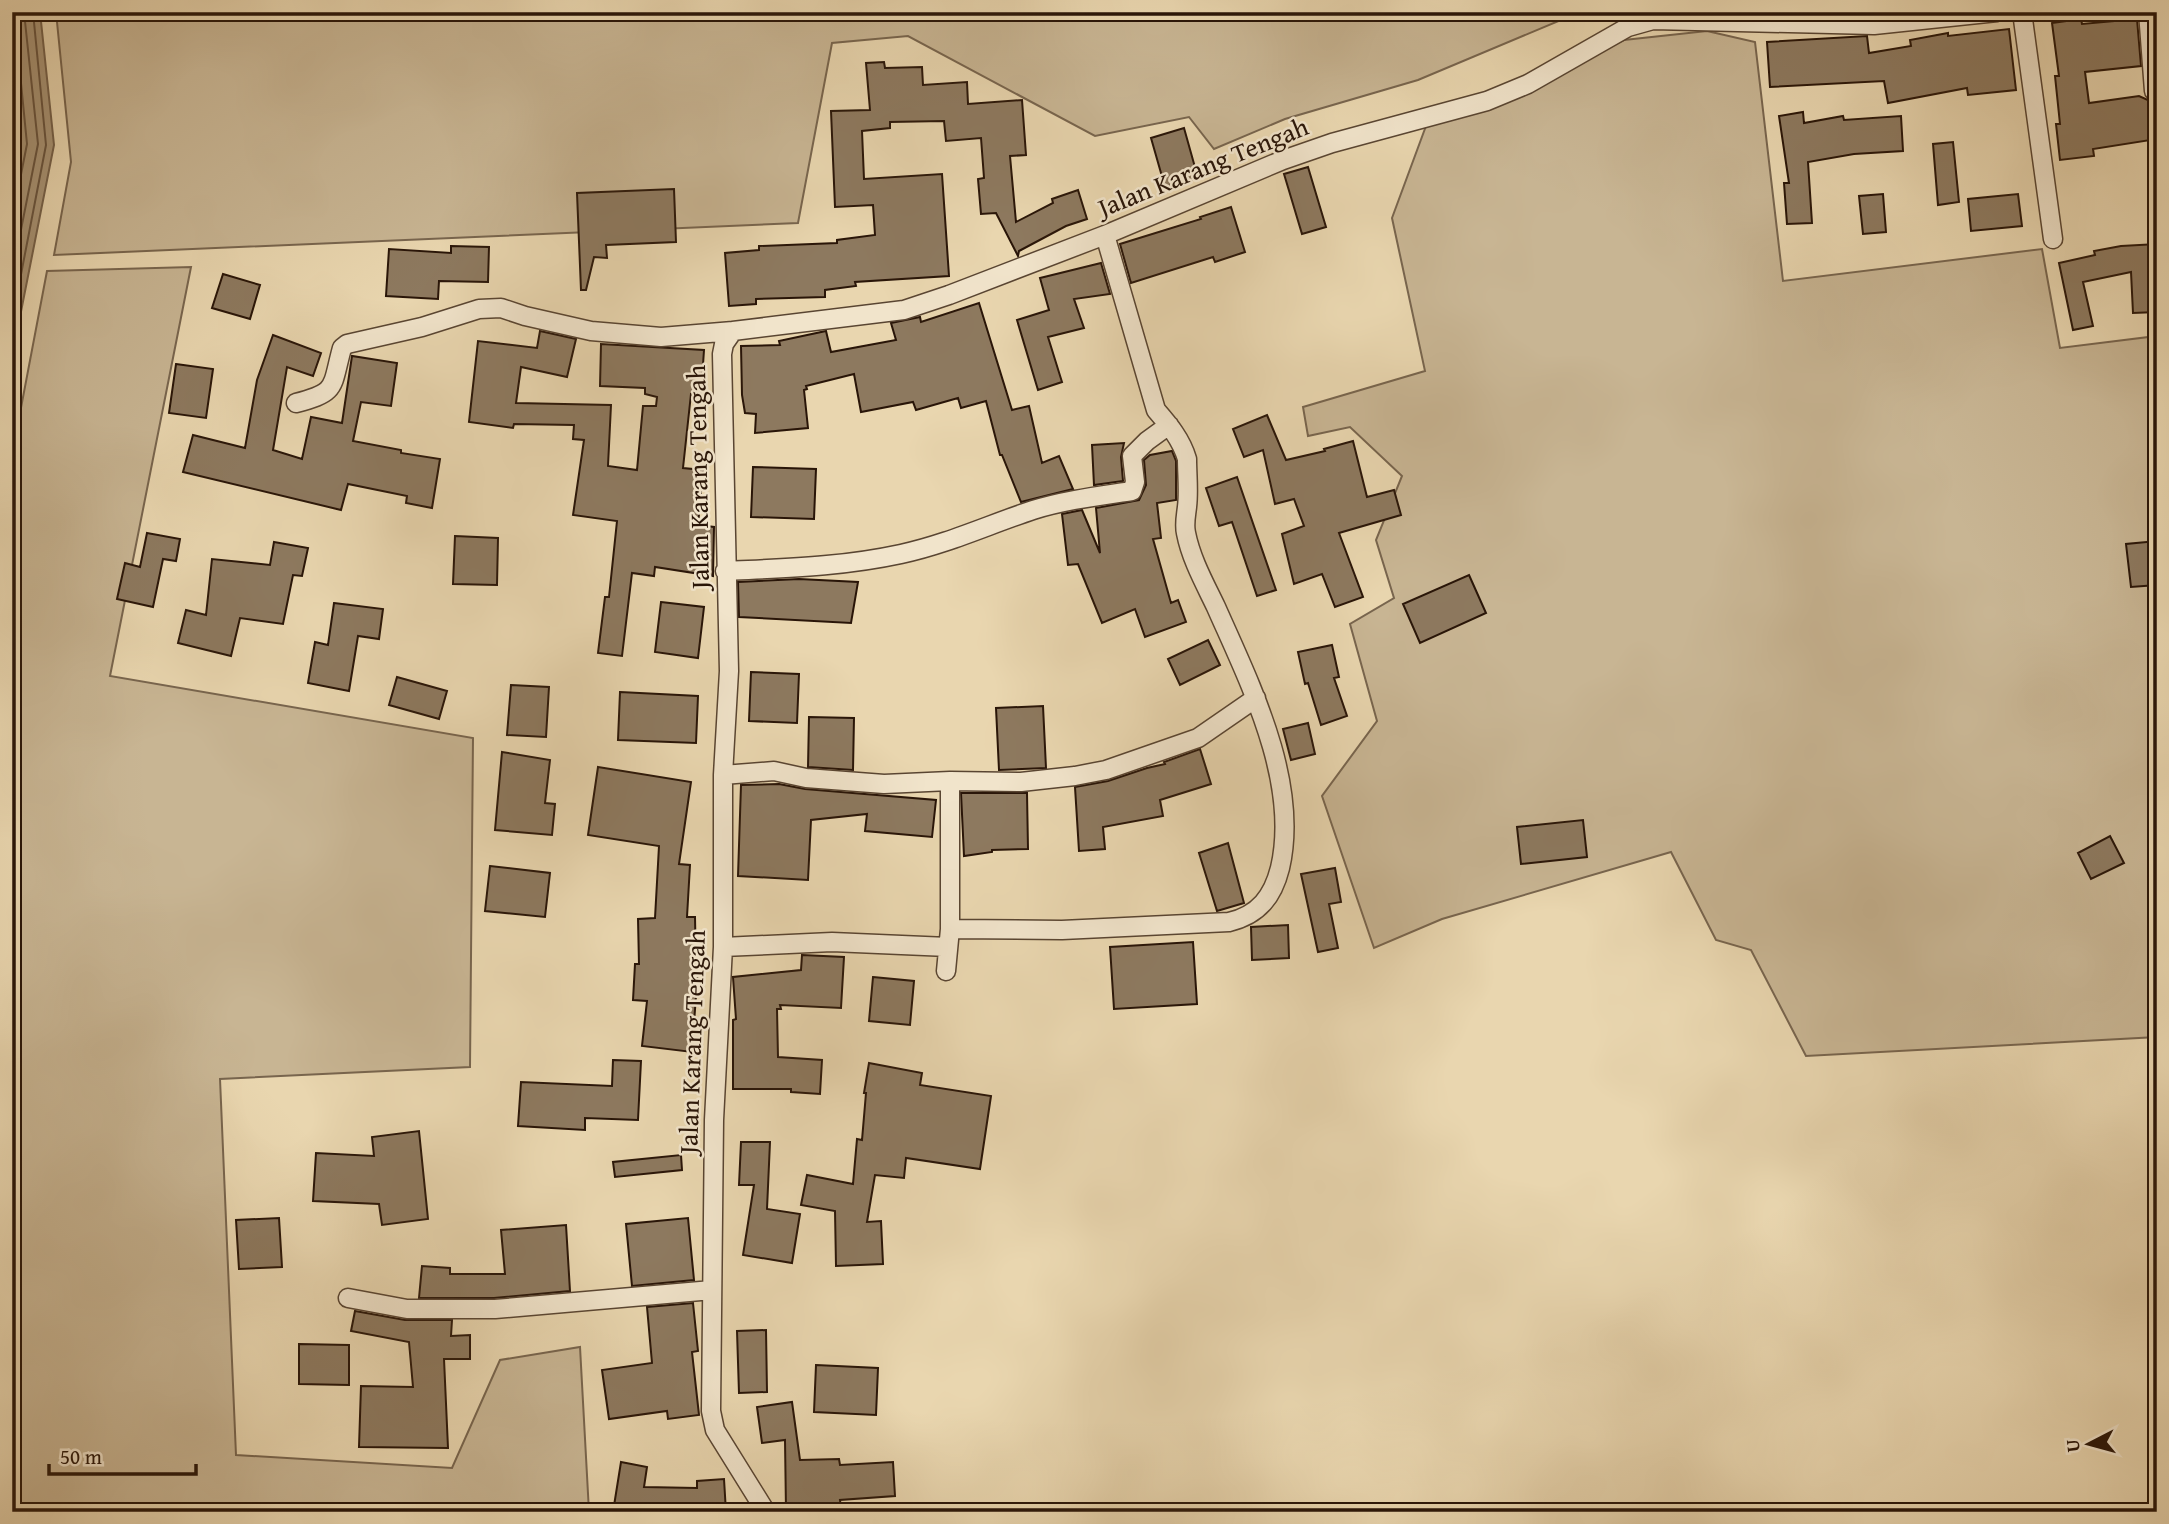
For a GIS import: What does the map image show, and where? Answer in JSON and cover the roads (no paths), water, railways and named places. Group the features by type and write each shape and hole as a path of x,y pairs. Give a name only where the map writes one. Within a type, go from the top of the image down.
{"street":[{"name":"Jalan Karang Tengah","path":"766,1512 715,1430 711,1412 714,1120 723,947 723,775 729,671 722,354 724,344 733,331 904,310 949,295 1105,235 1319,147 1487,101 1528,84 1628,27 1653,20 1874,26 1997,12"},
{"path":"2022,12 2053,239"},
{"path":"2148,12 2154,91"},
{"path":"723,947 1195,924 1241,919 1261,907 1271,895 1277,878 1285,828 1278,771 1256,698 1186,535 1187,459 1184,448 1156,410 1105,235"},
{"path":"296,403 320,397 330,389 342,348 347,344 422,327 479,309 501,308 591,331 661,337 733,331"},
{"path":"725,571 822,567 901,554 966,536 1043,508 1132,491 1135,482 1132,456 1169,425"},
{"path":"723,775 774,771 806,778 867,783 1021,782 1106,770 1198,738 1256,698"},
{"path":"946,971 949,938 950,781"},
{"path":"348,1298 407,1308 495,1309 712,1290"}],"water":[{"path":"12,12 40,12 54,145 12,357"}]}
